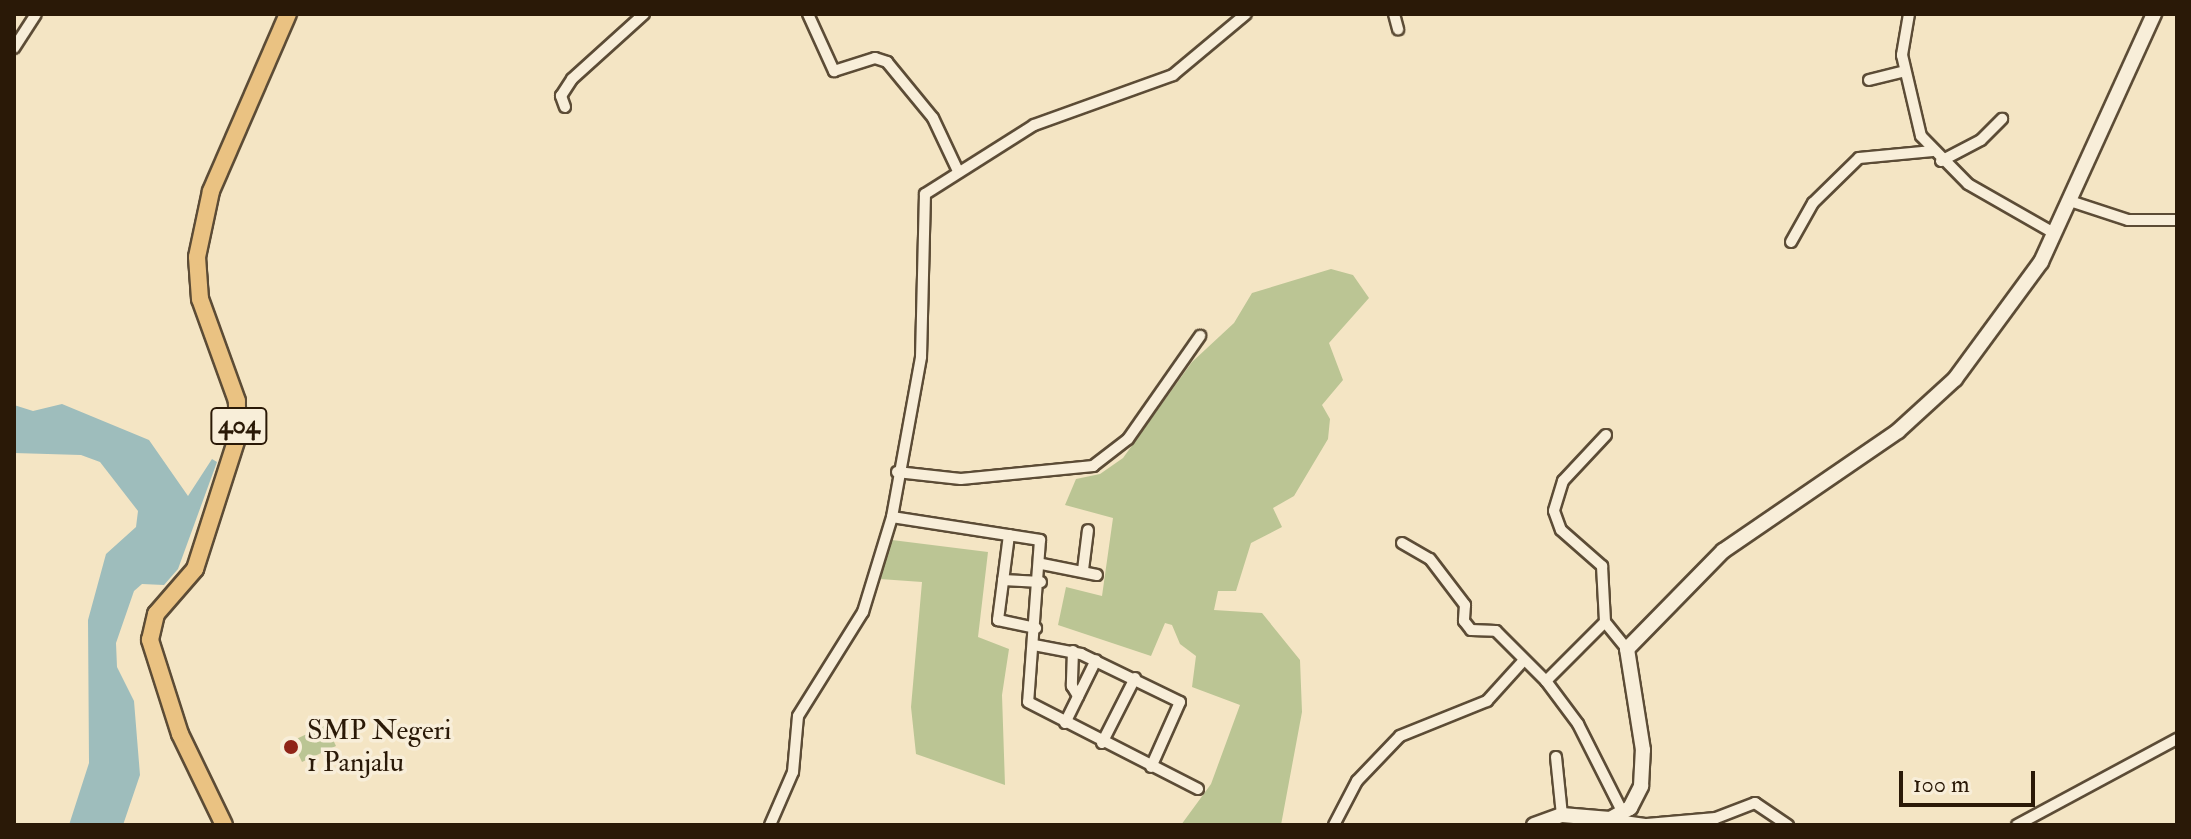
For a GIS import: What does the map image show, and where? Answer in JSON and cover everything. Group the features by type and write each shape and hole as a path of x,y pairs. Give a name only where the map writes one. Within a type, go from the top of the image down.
{"main road":[{"name":"404","path":"224,825 180,734 150,640 156,614 195,569 238,435 237,401 200,299 197,257 211,191 288,14"}],"street":[{"path":"14,48 36,14"},
{"path":"565,107 561,98 572,79 644,14"},
{"path":"808,14 834,71 875,58 887,62 933,118 957,169"},
{"path":"770,825 793,772 798,716 863,612 892,517 925,314 920,206 925,194 957,169 1034,125 1173,75 1246,14"},
{"path":"1394,14 1398,29"},
{"path":"1909,14 1902,35 1904,71 1921,136 1941,161 2054,233"},
{"path":"1627,649 1723,551 1936,400 2022,294 2070,201 2154,14"},
{"path":"1869,80 1904,71"},
{"path":"1941,161 1981,140 2002,119"},
{"path":"1791,242 1810,207 1859,158 1933,151"},
{"path":"2070,201 2128,220 2177,220"},
{"path":"897,472 961,479 1093,466 1128,439 1200,336"},
{"path":"1606,435 1563,481 1554,511 1561,530 1602,566 1605,622 1627,649 1643,771 1635,800 1617,816"},
{"path":"892,517 1040,540 1041,582 1026,698 1102,743 1198,789"},
{"path":"1083,570 1088,530"},
{"path":"1009,535 1000,623 1036,628"},
{"path":"1402,543 1430,559 1465,605 1464,621 1471,630 1494,629 1546,681 1578,724 1617,816"},
{"path":"1042,564 1097,575"},
{"path":"1003,580 1041,582"},
{"path":"1546,681 1605,622"},
{"path":"1034,645 1073,651 1096,660 1135,678 1180,705 1151,767"},
{"path":"1073,651 1072,686 1078,696"},
{"path":"1065,723 1096,660"},
{"path":"1334,825 1357,781 1400,736 1487,701 1524,660"},
{"path":"1102,743 1135,678"},
{"path":"2017,825 2177,739"},
{"path":"1556,757 1562,815"},
{"path":"1534,825 1562,815 1617,816 1647,824 1716,818 1755,803 1788,825"}],"green space":[{"path":"1331,269 1353,275 1369,298 1329,343 1343,380 1322,405 1330,419 1328,439 1294,496 1273,508 1282,527 1251,543 1236,591 1218,591 1214,610 1262,613 1300,660 1302,712 1281,825 1181,825 1211,784 1240,705 1192,687 1196,656 1180,644 1172,625 1165,623 1151,656 1058,625 1066,587 1102,596 1113,518 1065,505 1076,479 1100,474 1123,458 1192,362 1234,323 1252,293"},
{"path":"892,540 988,552 978,637 1009,649 1002,695 1005,785 916,754 911,707 922,582 880,579"},
{"path":"326,725 336,746 302,762 292,741"}],"water":[{"path":"62,404 149,440 188,496 212,459 217,462 178,569 164,585 142,584 134,591 116,643 117,667 134,701 140,775 123,825 69,825 89,763 88,620 106,554 136,527 138,511 100,462 81,455 14,453 14,405 33,411"}],"place":[{"name":"SMP Negeri 1 Panjalu","path":"291,747"}]}
